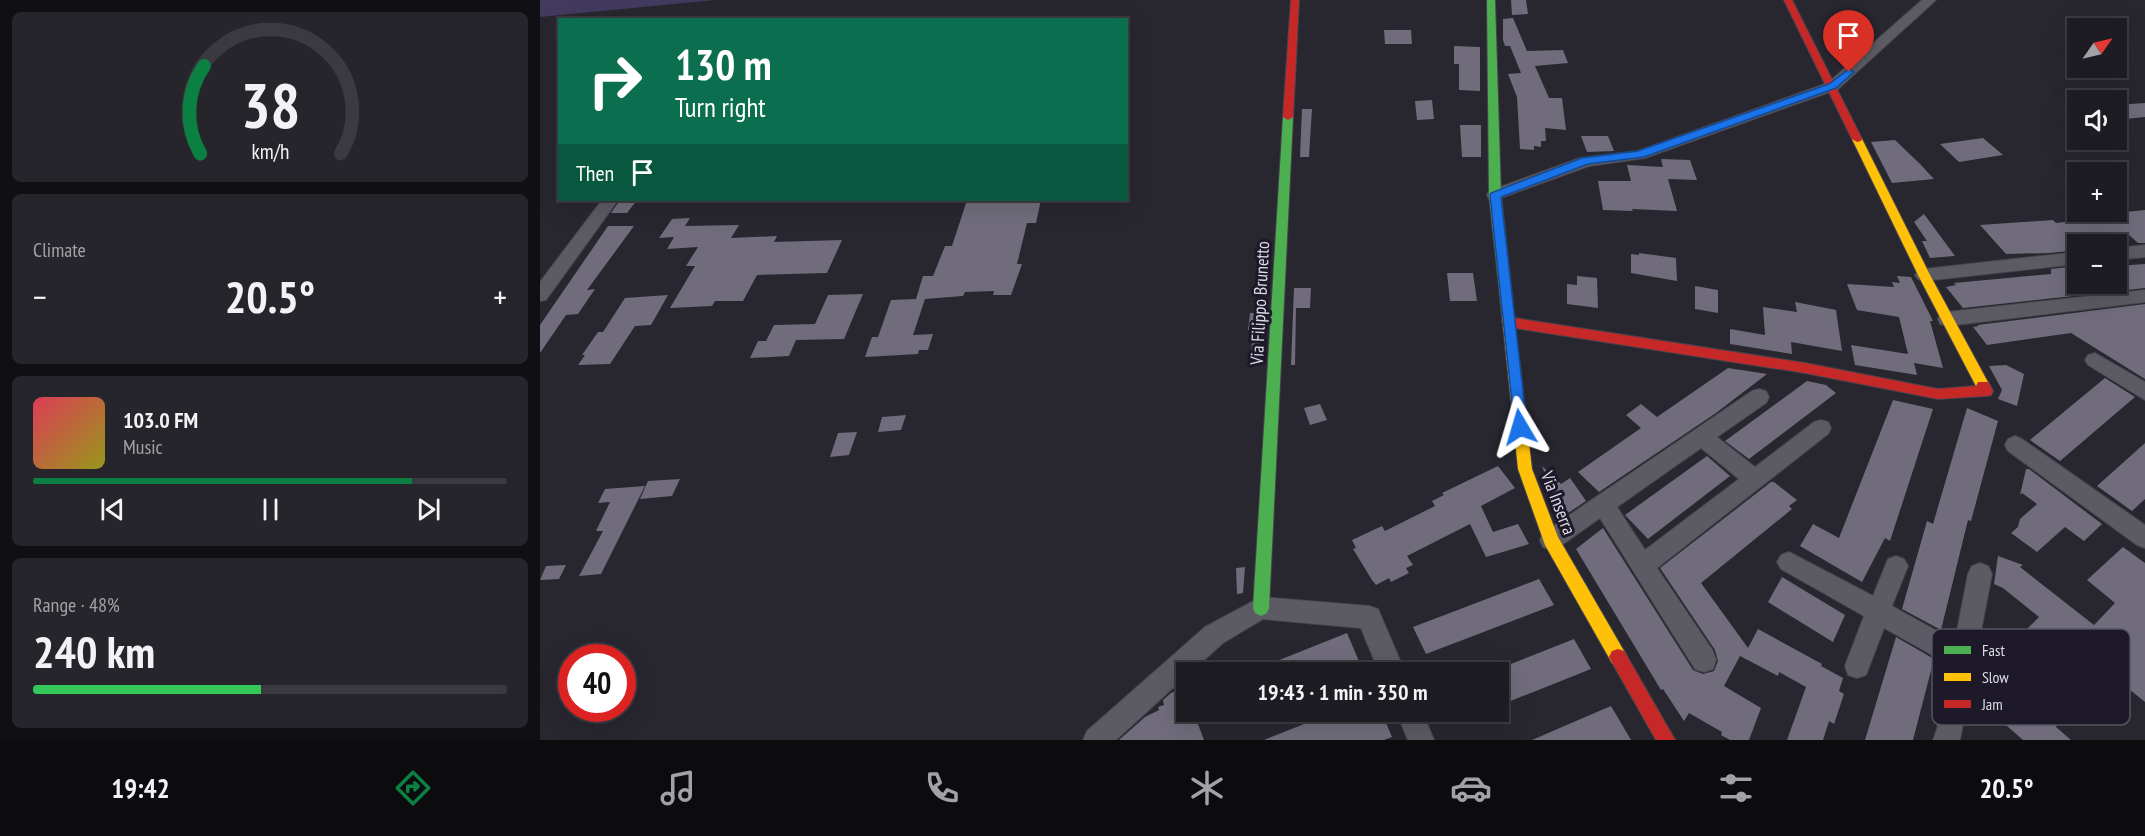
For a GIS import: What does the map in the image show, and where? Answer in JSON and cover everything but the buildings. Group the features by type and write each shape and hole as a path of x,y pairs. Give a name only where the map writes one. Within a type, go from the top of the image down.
{"street":[{"name":"Via Filippo Brunetto","path":"1261,608 1295,0"},
{"name":"Via Inserra","path":"1491,0 1495,195 1525,469 1551,540 1666,740"},
{"path":"1508,322 1805,368 1938,393 1986,391 1924,275 1833,86 1788,0"},
{"path":"1495,195 1586,161 1640,154 1833,86 1930,0"},
{"path":"540,295 609,201"},
{"path":"2127,253 2145,251"},
{"path":"1924,275 2067,259"},
{"path":"1947,319 2145,296"},
{"path":"2095,360 2145,392"},
{"path":"1551,540 1759,397"},
{"path":"1643,565 1821,428"},
{"path":"1702,436 1754,479"},
{"path":"2015,446 2145,538"},
{"path":"1604,504 1704,660"},
{"path":"1789,562 1932,642"},
{"path":"1857,666 1896,566"},
{"path":"1970,629 1980,574"},
{"path":"1096,740 1214,635 1261,608 1369,617 1388,662"},
{"path":"1414,722 1421,740"},
{"path":"1946,740 1951,725"}],"shaded area":[{"path":"540,0 715,0 540,17"}],"traffic: fast":[{"path":"1491,0 1495,195 1508,315"},
{"path":"1261,608 1288,117"}],"traffic: slow":[{"path":"1857,139 1924,275 1983,386"},
{"path":"1508,315 1525,469 1551,540 1618,657"}],"traffic: jam":[{"path":"1288,117 1295,0"},
{"path":"1788,0 1857,139"},
{"path":"1508,322 1805,368 1938,394 1986,391 1983,386"},
{"path":"1618,657 1666,740"}],"route":[{"path":"1520,427 1495,195 1586,161 1640,154 1833,86 1849,72"}]}
